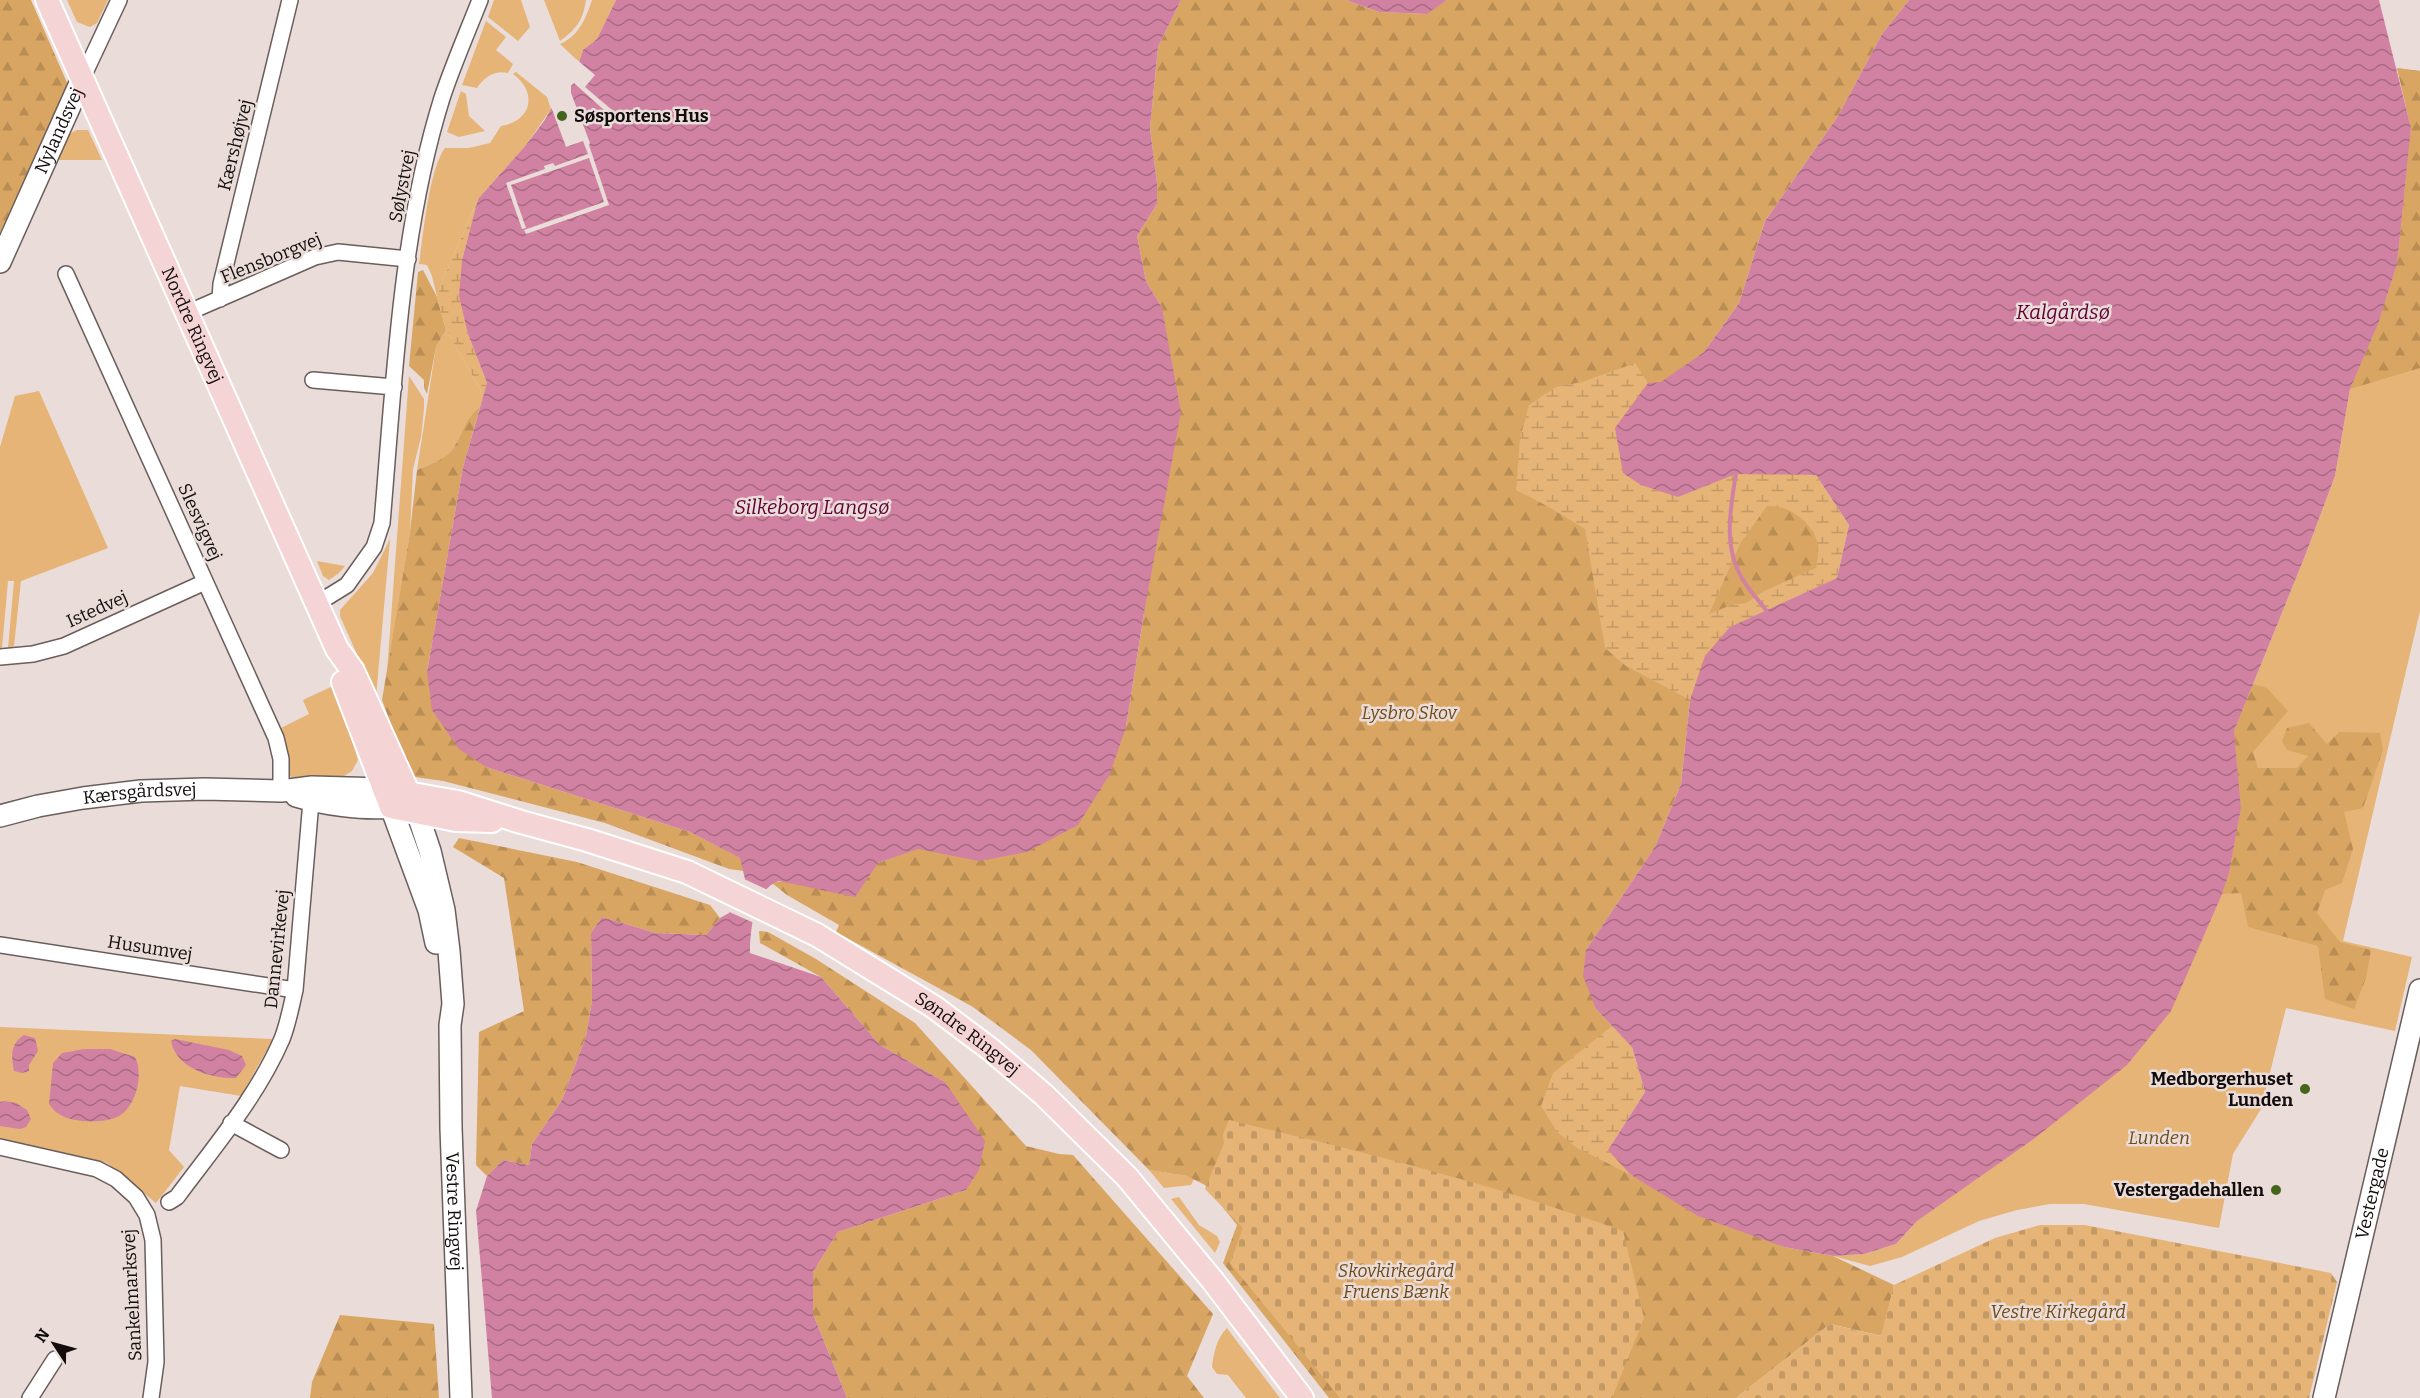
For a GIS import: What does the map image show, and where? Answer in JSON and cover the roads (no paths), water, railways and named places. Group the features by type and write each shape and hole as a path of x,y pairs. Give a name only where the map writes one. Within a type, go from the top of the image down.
{"main road":[{"name":"Nordre Ringvej","path":"47,0 337,649 353,671 400,800"},
{"name":"Nordre Ringvej","path":"337,649 340,676 400,800"},
{"name":"Søndre Ringvej","path":"400,800 456,820 521,822 638,855 687,872 817,934 934,1007 990,1049 1044,1095 1148,1200 1302,1398"}],"street":[{"name":"Nylandsvej","path":"0,262 119,0"},
{"name":"Kærshøjvej","path":"220,299 221,284 290,0"},
{"name":"Sølystvej","path":"318,603 347,585 374,547 382,523 408,259 428,153 442,98 480,0"},
{"name":"Flensborgvej","path":"187,313 315,257 338,252 408,259"},
{"name":"Slesvigvej","path":"66,274 276,738 281,759 281,791"},
{"path":"313,380 394,387"},
{"name":"Istedvej","path":"0,657 33,654 64,646 206,582"},
{"name":"Kærsgårdsvej","path":"0,816 83,798 141,791 204,789 281,791 312,787 400,800"},
{"name":"Kærsgårdsvej","path":"281,791 311,801 371,808 400,800"},
{"name":"Vestre Ringvej","path":"400,800 430,851 446,927 453,1004 450,1025"},
{"name":"Vestre Ringvej","path":"400,800 429,910 450,1025 461,1398"},
{"name":"Dannevirkevej","path":"169,1202 177,1197 249,1098 281,1040 289,1018 295,990 311,801"},
{"name":"Husumvej","path":"0,945 295,990"},
{"name":"Vestergade","path":"2324,1398 2420,990"},
{"path":"231,1123 281,1150"},
{"name":"Sankelmarksvej","path":"0,1147 97,1169 116,1179 136,1197 147,1215 153,1240 156,1362 151,1398"},
{"path":"30,1398 55,1359"}],"water":[{"name":"Silkeborg Langsø","path":"616,0 1181,0 1158,47 1150,128 1157,183 1157,204 1137,236 1146,281 1162,308 1181,412 1144,613 1126,727 1110,774 1078,825 1027,852 979,861 918,849 878,863 855,897 779,881 764,892 755,911 750,953 821,977 880,1045 945,1082 985,1141 979,1170 966,1190 838,1232 813,1272 813,1314 847,1398 492,1398 476,1211 487,1176 503,1160 529,1165 532,1144 562,1100 586,1036 592,1001 591,933 602,917 656,933 706,935 720,918 729,913 745,879 740,858 690,832 486,767 459,749 432,710 427,672 463,467 487,383 468,334 459,296 462,260 478,199 544,121 579,62 583,50 597,39"},
{"path":"1346,0 1447,0 1427,14 1379,12"},
{"name":"Kalgårdsø","path":"1909,0 2379,0 2411,128 2397,264 2378,324 2350,389 2335,476 2234,731 2241,808 2229,873 2171,1011 2127,1065 2035,1138 1917,1221 1896,1244 1864,1254 1833,1256 1784,1247 1698,1216 1631,1175 1608,1150 1645,1092 1632,1047 1596,1009 1583,976 1586,950 1655,847 1681,784 1690,700 1705,656 1730,627 1837,578 1849,525 1816,475 1736,474 1678,497 1641,485 1623,473 1615,428 1648,383 1661,382 1704,352 1739,303 1765,221 1838,116 1882,34"},
{"path":"24,1035 35,1038 38,1051 29,1065 29,1071 22,1073 14,1071 12,1055 16,1042"},
{"path":"175,1039 229,1050 242,1056 246,1065 236,1078 207,1074 180,1059 171,1041"},
{"path":"85,1049 110,1049 135,1057 138,1064 137,1090 134,1098 125,1111 113,1119 80,1121 71,1119 56,1112 49,1104 53,1063 62,1053"},
{"path":"0,1102 16,1103 27,1110 31,1119 26,1127 20,1129 0,1126"}],"waterway":[{"path":"1736,474 1730,514 1730,542 1743,580 1766,610"}],"place":[{"name":"Søsportens Hus","path":"562,116"},
{"name":"Medborgerhuset Lunden","path":"2305,1089"},
{"name":"Vestergadehallen","path":"2276,1190"}],"park label":[{"name":"Lysbro Skov","path":"1409,713"},
{"name":"Lunden","path":"2159,1138"},
{"name":"Skovkirkegård Fruens Bænk","path":"1396,1281"},
{"name":"Vestre Kirkegård","path":"2058,1312"}]}
